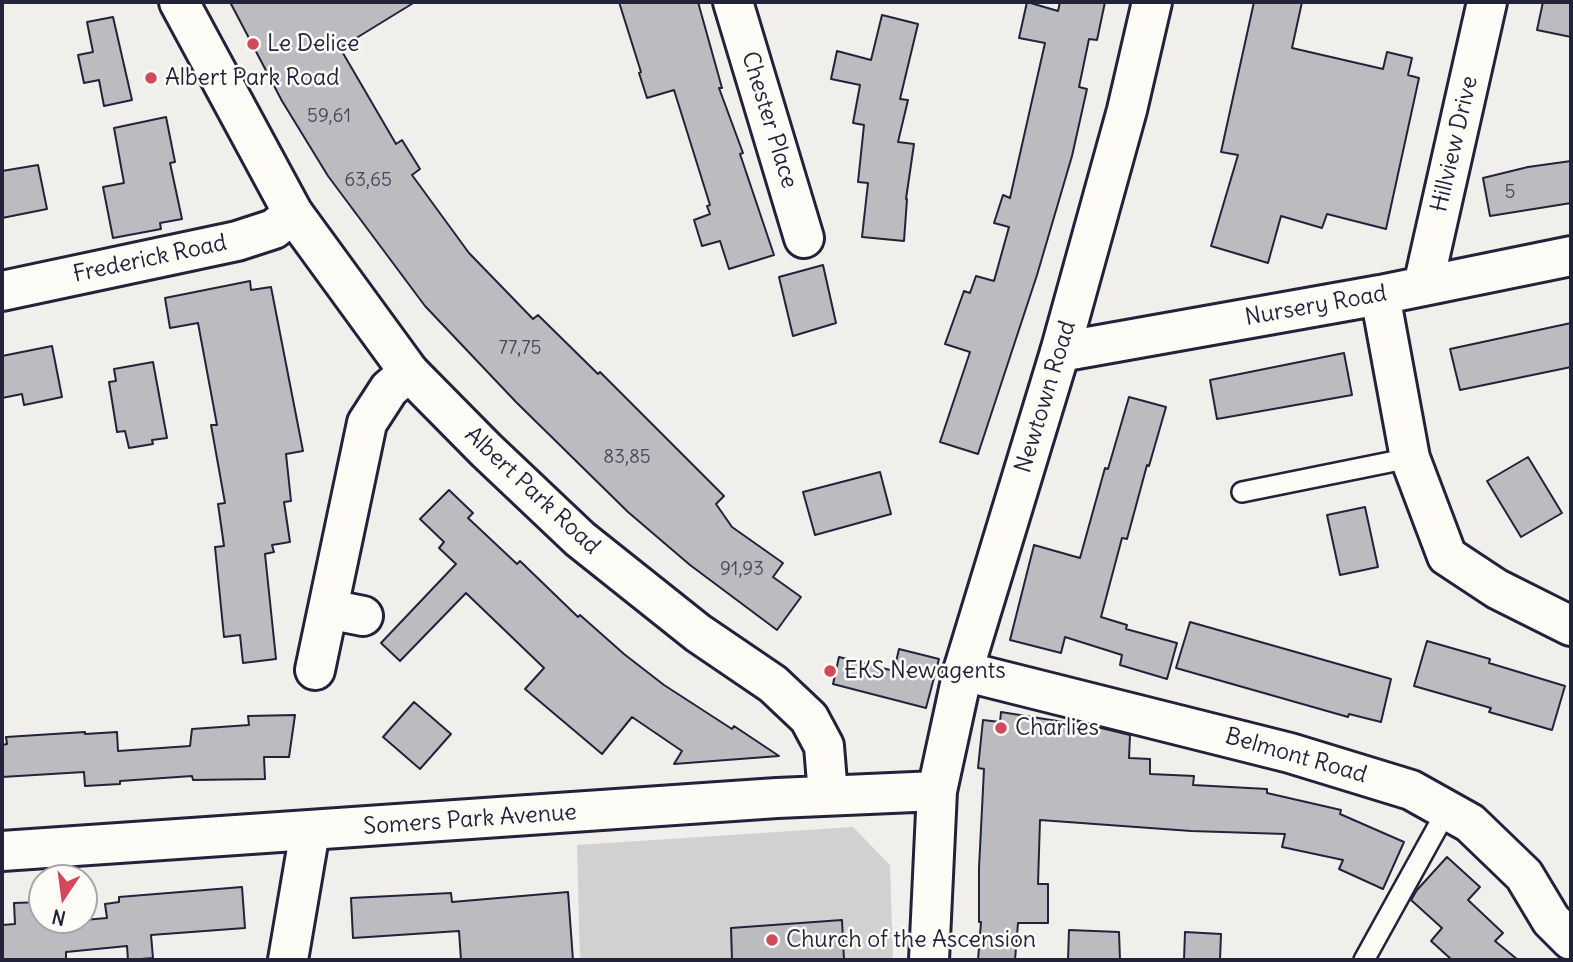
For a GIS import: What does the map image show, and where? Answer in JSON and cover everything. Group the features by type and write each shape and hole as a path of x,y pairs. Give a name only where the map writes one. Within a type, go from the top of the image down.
{"street":[{"name":"Albert Park Road","path":"179,2 293,213 410,372 486,450 580,539 698,633 773,684 809,718 824,746 828,795"},
{"name":"Chester Place","path":"733,2 804,238"},
{"name":"Newtown Road","path":"929,960 937,791 963,671 1060,352 1127,110 1152,2"},
{"name":"Hillview Drive","path":"1423,286 1487,2"},
{"name":"Frederick Road","path":"2,292 237,241 274,229 293,213"},
{"name":"Nursery Road","path":"1060,352 1380,295 1571,256"},
{"path":"1380,295 1410,458 1447,556 1497,589 1571,626"},
{"path":"315,670 346,613 368,423 389,389 410,372"},
{"name":"Belmont Road","path":"963,671 1290,752 1411,790 1470,823 1524,876 1551,920 1571,940"},
{"name":"Somers Park Avenue","path":"2,851 828,795 937,791"},
{"path":"288,960 310,831"}],"lane":[{"path":"1242,492 1410,458"},
{"path":"1364,960 1447,810"}],"shaded area":[{"path":"853,827 890,865 893,960 580,960 577,845"}],"building":[{"path":"230,2 415,2 340,48 396,144 402,140 420,169 412,175 469,253 533,319 538,315 598,374 600,372 724,496 716,504 732,527 783,563 773,577 801,597 777,630 690,565 628,512 516,402 425,306 328,176 282,101"},
{"path":"619,2 698,2 722,88 719,88 743,153 740,154 774,255 729,269 720,241 702,246 694,220 710,214 707,206 710,205 674,90 647,98"},
{"path":"1027,2 1058,11 1060,2 1105,2 1097,40 1089,39 1079,87 1087,89 1072,156 1037,275 978,454 940,442 970,352 945,344 964,291 970,293 976,276 994,281 1009,227 994,223 1003,195 1010,198 1045,43 1019,38"},
{"path":"1254,2 1302,2 1292,48 1383,69 1387,52 1412,58 1408,75 1419,78 1386,229 1327,214 1322,228 1281,216 1268,263 1211,246 1238,155 1221,152"},
{"path":"1543,2 1571,2 1571,37 1537,30"},
{"path":"882,15 918,24 900,99 908,100 898,142 914,144 906,199 904,241 862,237 868,183 858,182 864,125 853,123 860,85 831,79 837,51 871,60"},
{"path":"113,17 132,100 104,106 99,80 84,83 78,55 93,52 87,22"},
{"path":"166,117 175,162 170,163 182,219 160,223 161,229 113,238 103,187 124,183 114,128"},
{"path":"1571,161 1571,203 1490,216 1483,178 1528,167"},
{"path":"38,165 47,209 2,218 2,171"},
{"path":"823,265 836,323 793,336 779,277"},
{"path":"250,281 251,290 271,287 303,451 286,454 291,501 284,502 290,542 272,545 274,552 265,554 276,659 243,663 240,635 224,637 215,547 224,546 218,504 225,503 211,425 217,425 198,323 170,328 165,298"},
{"path":"1571,323 1571,367 1460,390 1450,349"},
{"path":"52,346 62,397 24,405 22,394 2,398 2,356"},
{"path":"1344,353 1352,395 1217,419 1210,380"},
{"path":"153,362 167,438 152,440 153,444 129,448 125,431 117,432 109,382 116,381 114,369"},
{"path":"1129,397 1166,407 1127,539 1122,538 1101,617 1127,625 1126,629 1177,643 1167,679 1120,665 1122,655 1065,637 1061,653 1010,640 1034,545 1080,558 1105,468 1108,469"},
{"path":"1528,457 1562,513 1521,537 1487,481"},
{"path":"880,472 891,514 815,535 803,492"},
{"path":"449,490 473,513 468,518 517,564 520,561 578,617 580,615 664,685 779,756 674,764 682,751 632,717 602,754 525,689 544,668 466,593 400,661 381,643 456,564 439,548 444,542 420,519"},
{"path":"1365,507 1378,567 1340,575 1327,515"},
{"path":"1190,622 1391,679 1381,722 1349,714 1348,717 1176,668"},
{"path":"1427,641 1490,659 1489,663 1565,686 1552,730 1489,712 1491,708 1414,686"},
{"path":"899,649 939,659 926,708 833,684 839,657 894,671"},
{"path":"414,702 451,734 420,769 383,737"},
{"path":"1001,712 1130,735 1129,758 1150,759 1150,774 1194,776 1193,785 1267,789 1267,793 1341,810 1340,814 1404,842 1383,889 1339,869 1343,860 1282,847 1285,834 1191,831 1040,820 1038,884 1048,884 1048,923 1018,923 1015,960 978,960 984,769 978,768 983,720 1000,722"},
{"path":"295,715 289,757 264,757 265,779 193,780 192,776 85,786 84,772 2,777 2,745 7,744 6,737 117,732 118,751 190,746 192,729 249,725 248,716"},
{"path":"1447,857 1480,887 1468,900 1503,933 1495,941 1518,960 1452,960 1431,941 1442,928 1411,900"},
{"path":"242,887 245,928 151,935 153,958 128,960 127,946 66,952 66,960 2,960 2,925 15,924 14,903 28,902 28,934 98,934 98,919 107,918 105,904 119,902 119,897"},
{"path":"568,892 573,960 461,960 459,931 353,938 351,898 451,893 452,902"},
{"path":"842,920 844,960 732,960 731,928"},
{"path":"1069,930 1119,932 1120,960 1068,960"},
{"path":"1185,932 1221,934 1220,960 1184,960"}],"place":[{"name":"Le Delice","path":"253,44"},
{"name":"Albert Park Road","path":"151,78"},
{"name":"EKS Newagents","path":"830,671"},
{"name":"Charlies","path":"1001,728"},
{"name":"Church of the Ascension","path":"772,940"}]}
